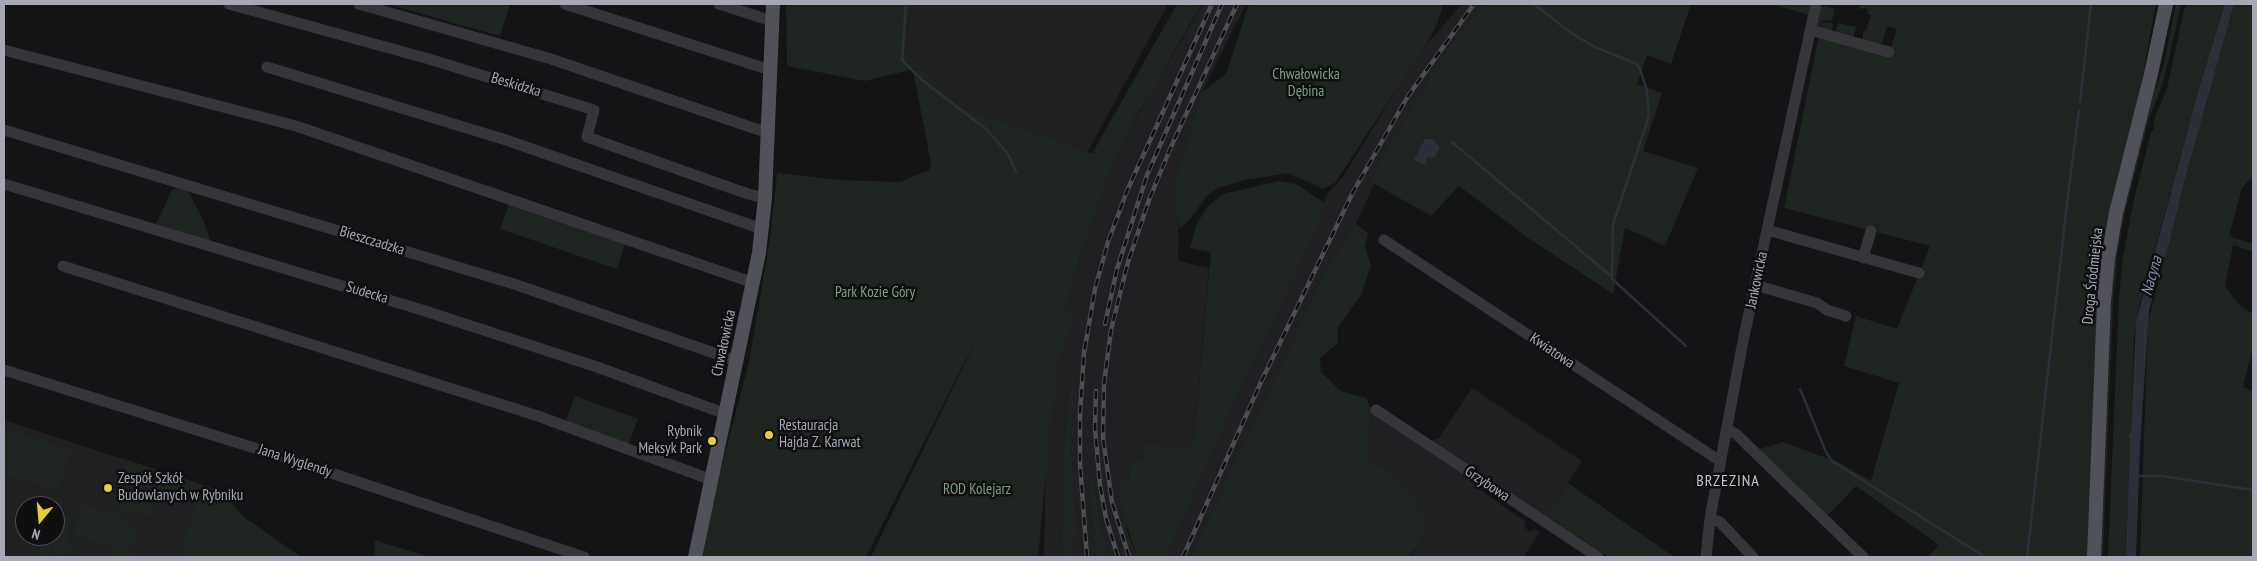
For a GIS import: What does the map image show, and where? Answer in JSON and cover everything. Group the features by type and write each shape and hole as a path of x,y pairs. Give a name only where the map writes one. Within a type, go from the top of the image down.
{"main road":[{"name":"Chwałowicka","path":"694,557 754,283 762,229 773,4"},
{"name":"Droga Śródmiejska","path":"2094,557 2104,309 2108,259 2116,213 2151,74 2166,4"}],"street":[{"name":"Beskidzka","path":"229,4 428,59 594,110 587,137 748,194 765,198"},
{"path":"359,4 551,58 768,133"},
{"path":"565,4 770,70"},
{"path":"719,4 772,21"},
{"name":"Jankowicka","path":"1706,557 1710,518 1726,429 1816,4"},
{"path":"1810,30 1889,52"},
{"path":"4,50 296,126 754,283"},
{"path":"267,67 506,140 762,229"},
{"name":"Bieszczadzka","path":"4,130 514,284 737,361"},
{"name":"Sudecka","path":"4,184 422,310 597,367 726,414"},
{"path":"1767,230 1919,274"},
{"path":"1863,258 1871,230"},
{"name":"Kwiatowa","path":"1384,240 1720,461"},
{"path":"63,266 538,416 712,480"},
{"path":"1755,285 1817,303 1827,310 1846,316"},
{"name":"Jana Wyglendy","path":"4,370 277,455 584,557"},
{"name":"Grzybowa","path":"1376,410 1598,557"},
{"path":"1726,429 1736,434 1863,557"},
{"path":"1710,518 1720,522 1753,557"}],"shaded area":[{"path":"910,4 1168,4 1087,153 961,107 905,53"},
{"path":"1203,4 1246,4 1202,92 1178,170 1175,189 1179,214 1178,261 1209,268 1192,448 1143,443 1141,460 1130,459 1128,481 1122,481 1127,531 1137,557 1110,557 1100,520 1094,483 1088,484 1096,557 1071,557 1071,540 1079,538 1071,446 1075,367 1071,366 1064,447 1061,557 1044,557 1046,453 1060,334 1075,273 1113,161 1127,132"},
{"path":"1462,4 1487,4 1392,144 1356,224 1328,266 1190,557 1167,557 1246,376 1315,236 1326,195 1343,177 1419,53"},
{"path":"1472,388 1582,461 1546,516 1476,487 1526,522 1524,527 1529,531 1535,529 1540,533 1523,557 1411,557 1423,535 1368,460 1372,412 1418,442 1417,445 1439,438"},
{"name":"Zespół Szkół Budowlanych w Rybniku","path":"4,420 221,491 201,557 4,557"}],"green space":[{"path":"387,4 510,4 500,36"},
{"name":"Park Kozie Góry","path":"786,4 910,4 905,53 961,107 1087,152 1099,154 1093,152 1177,4 1202,4 1151,95 1138,112 1115,157 1077,266 1066,310 1076,314 1059,358 1038,557 871,557 983,326 866,557 698,557 749,362 770,239 777,173 841,180 900,182 929,170 931,163 913,71 918,68 865,81 787,66"},
{"name":"Chwałowicka Dębina","path":"1249,4 1441,4 1442,9 1429,40 1335,183 1323,189 1288,173 1245,180 1218,188 1206,197 1191,218 1180,229 1175,189 1178,170 1202,92 1226,74"},
{"path":"1484,4 1691,4 1671,64 1647,55 1637,84 1662,93 1643,151 1698,168 1665,246 1625,228 1613,294 1528,238 1459,186 1431,216 1371,182 1379,163 1454,40"},
{"path":"1771,4 1813,4 1810,15"},
{"path":"1859,4 2156,4 2137,105 2115,196 2089,557 1928,557 1939,545 1856,486 1826,517 1756,450 1783,442 1840,463 1871,481 1899,383 1844,366 1856,316 1897,329 1930,246 1784,208 1820,30 1816,28 1820,7 1824,6 1835,9 1832,20 1822,21 1821,23 1830,22 1833,25 1831,32 1835,33 1838,23 1856,27 1853,39 1863,42 1863,31 1866,31 1871,15 1867,13 1868,9 1860,10","holes":["1887,26 1897,29 1890,50 1881,47"]},
{"path":"2176,4 2181,4 2169,58 2162,86 2149,119 2126,208 2118,251 2113,301 2103,557 2099,557 2112,272 2120,222 2150,104 2164,64"},
{"path":"2188,4 2225,4 2199,88 2138,311 2134,337 2131,430 2128,436 2130,439 2126,557 2108,557 2119,296 2123,257 2134,199 2151,132 2155,128 2153,126 2156,114 2167,89 2184,9"},
{"path":"2234,4 2253,4 2253,176 2242,188 2229,236 2253,244 2253,252 2233,245 2225,286 2240,306 2253,314 2253,348 2243,387 2253,392 2253,557 2140,557 2148,323 2185,179"},
{"path":"1279,181 1296,184 1325,203 1315,236 1246,376 1167,557 1137,557 1122,510 1121,481 1128,481 1130,459 1141,460 1143,443 1191,448 1194,441 1211,252 1190,248 1196,225 1208,206 1223,194"},
{"path":"181,187 188,191 204,222 211,242 155,226 172,190"},
{"path":"510,201 626,241 617,269 500,229"},
{"path":"1356,224 1368,233 1365,247 1371,266 1361,295 1338,327 1338,343 1320,358 1321,372 1341,391 1366,398 1372,412 1368,460 1391,473 1426,516 1423,535 1410,557 1190,557 1328,266"},
{"path":"1071,366 1075,367 1071,446 1079,538 1071,540 1071,557 1061,557 1064,447"},
{"path":"575,396 638,419 629,443 621,443 565,422"},
{"path":"4,429 71,450 58,490 4,474"},
{"path":"128,460 221,491 244,517 301,557 180,557 198,497 167,488 164,496 157,495 151,517 117,509 122,489 114,487 114,484 121,485"},
{"path":"1094,482 1100,520 1110,557 1096,557 1088,484"},
{"path":"1568,483 1674,557 1609,557 1546,516"},
{"path":"83,505 123,516 122,522 131,524 133,529 136,530 134,544 128,544 127,546 133,552 132,557 108,557 111,546 74,535"},
{"path":"72,516 66,539 77,553 52,555 54,546 65,546 65,517"},
{"path":"375,540 387,544 430,557 374,557"},
{"path":"41,546 50,546 48,557 38,557"}],"water":[{"name":"Nacyna","path":"2225,4 2234,4 2149,310 2140,447 2136,557 2126,557 2130,439 2128,437 2131,430 2136,322 2199,88"},
{"path":"1425,139 1432,139 1440,147 1435,157 1427,157 1426,166 1414,160"}],"waterway":[{"path":"906,4 902,60 922,80 986,129 1008,154 1016,172"},
{"path":"1534,4 1571,33 1595,47 1637,64 1640,69 1647,91 1649,116 1613,224 1612,279 1686,346"},
{"path":"2080,102 2091,4"},
{"path":"2027,557 2079,111"},
{"path":"1452,142 1612,277"},
{"path":"1800,389 1826,452 1832,461 1985,557"},
{"path":"2138,476 2162,476 2253,490"}],"railway":[{"path":"1087,557 1080,464 1080,413 1084,353 1095,289 1108,242 1127,191 1212,4"},
{"path":"1105,324 1117,269 1147,175 1222,4"},
{"path":"1129,557 1112,502 1103,438 1104,384 1111,330 1128,262 1149,200 1170,149 1237,4"},
{"path":"1183,557 1261,382 1353,192 1408,96 1474,4"},
{"path":"1096,391 1095,428 1100,485 1106,518 1118,557"}],"place":[{"name":"Restauracja Hajda Z. Karwat","path":"769,435"},
{"name":"Rybnik Meksyk Park","path":"712,441"},
{"name":"Zespół Szkół Budowlanych w Rybniku","path":"108,488"}],"district":[{"name":"BRZEZINA","path":"1728,481"}],"park label":[{"name":"ROD Kolejarz","path":"977,490"}]}
